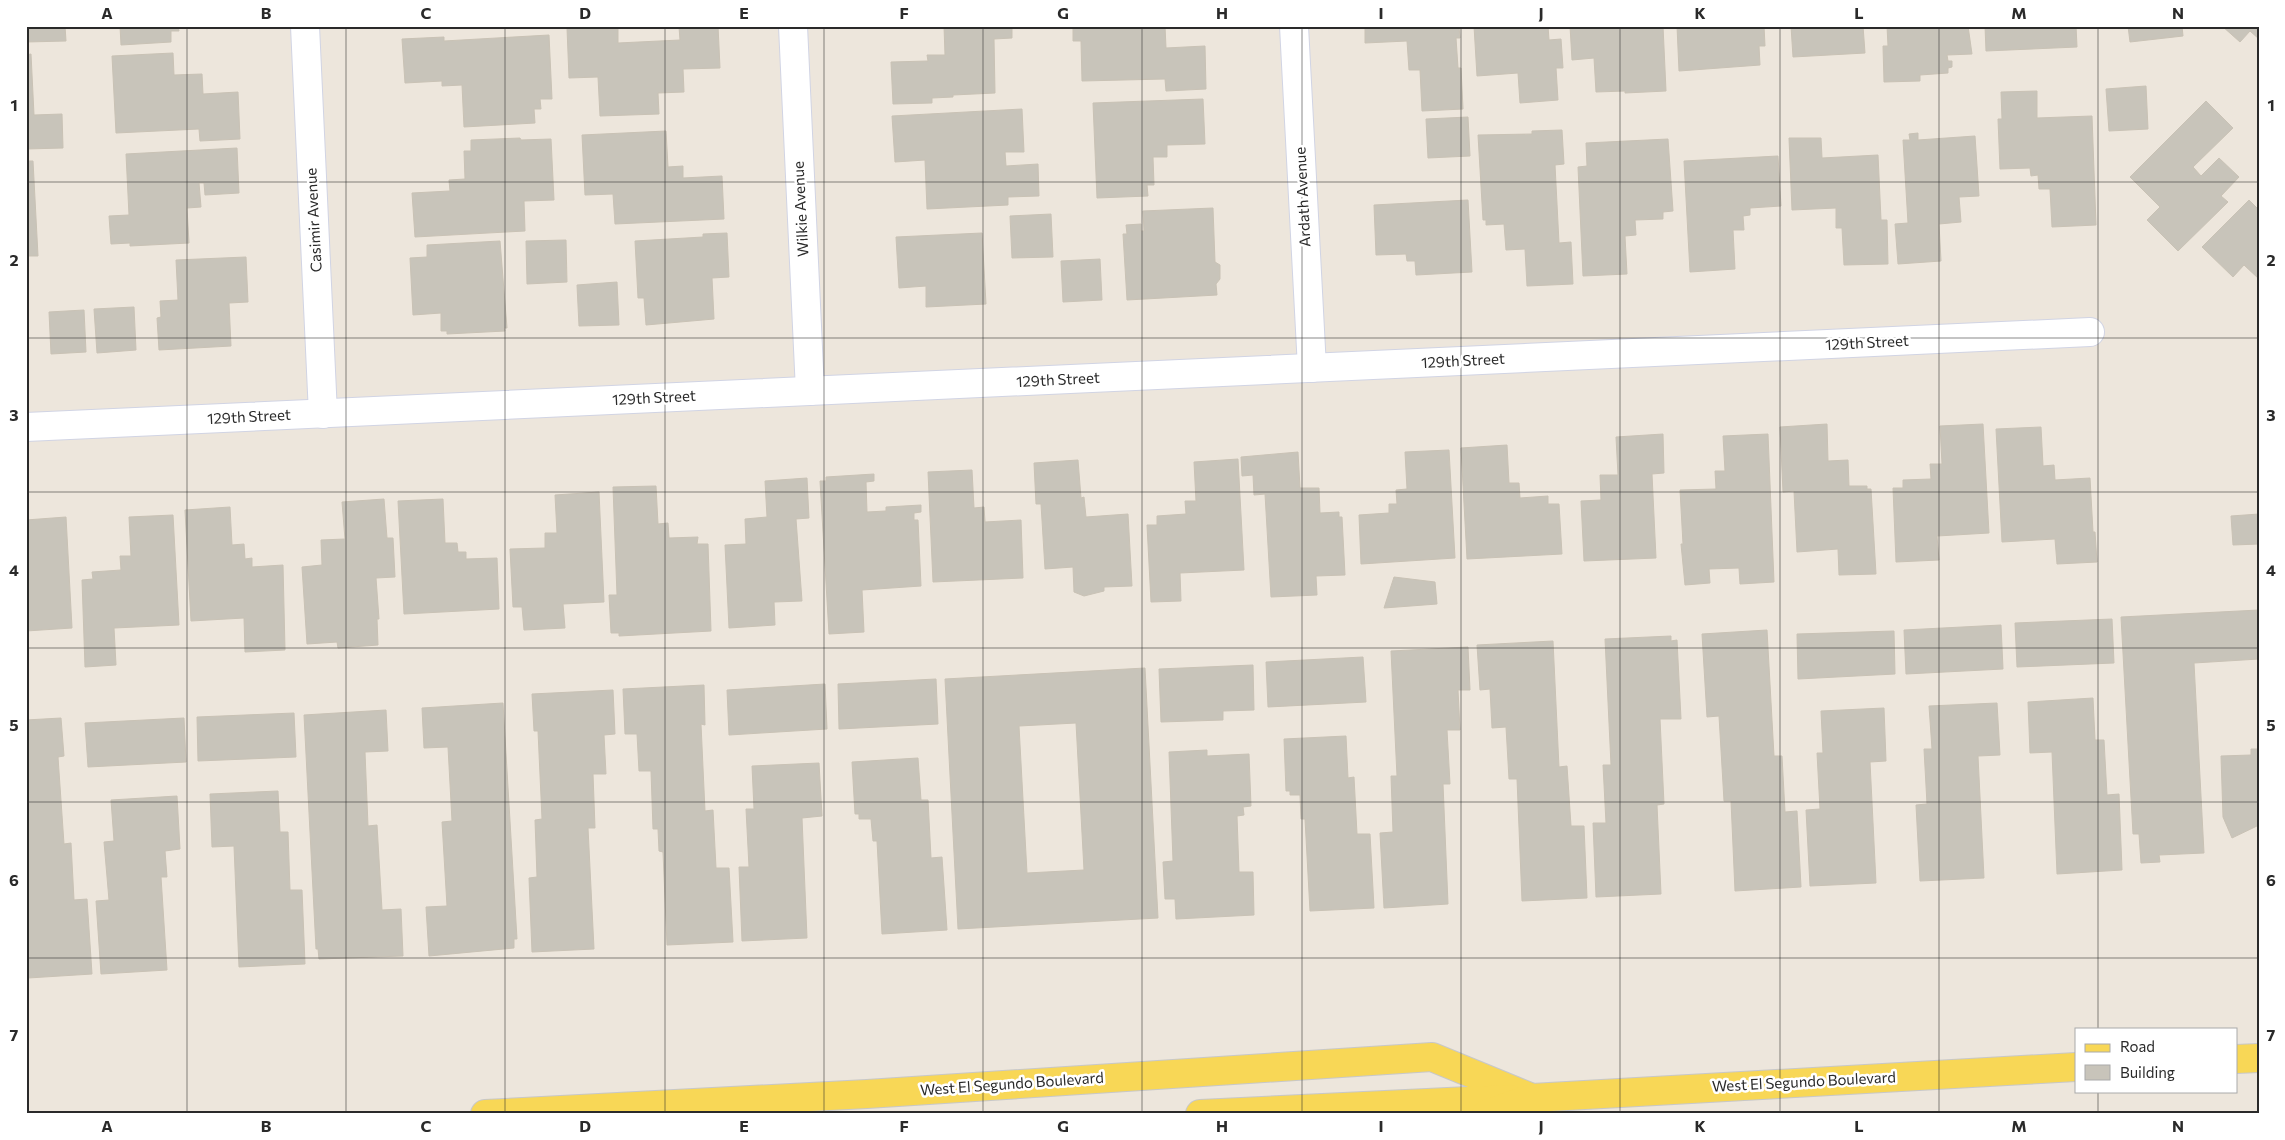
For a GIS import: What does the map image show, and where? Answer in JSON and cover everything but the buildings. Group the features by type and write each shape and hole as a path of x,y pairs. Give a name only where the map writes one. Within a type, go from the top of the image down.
{"main road":[{"name":"West El Segundo Boulevard","path":"485,1114 867,1094 1432,1057 1532,1098"},
{"path":"2238,1059 2259,1058"},
{"name":"West El Segundo Boulevard","path":"1486,1114 1532,1098 2075,1068"},
{"path":"1200,1114 1532,1098"}],"street":[{"name":"Casimir Avenue","path":"305,26 322,414"},
{"name":"Wilkie Avenue","path":"793,26 810,391"},
{"name":"Ardath Avenue","path":"1294,26 1312,368"},
{"name":"129th Street","path":"26,427 2090,332"}]}
